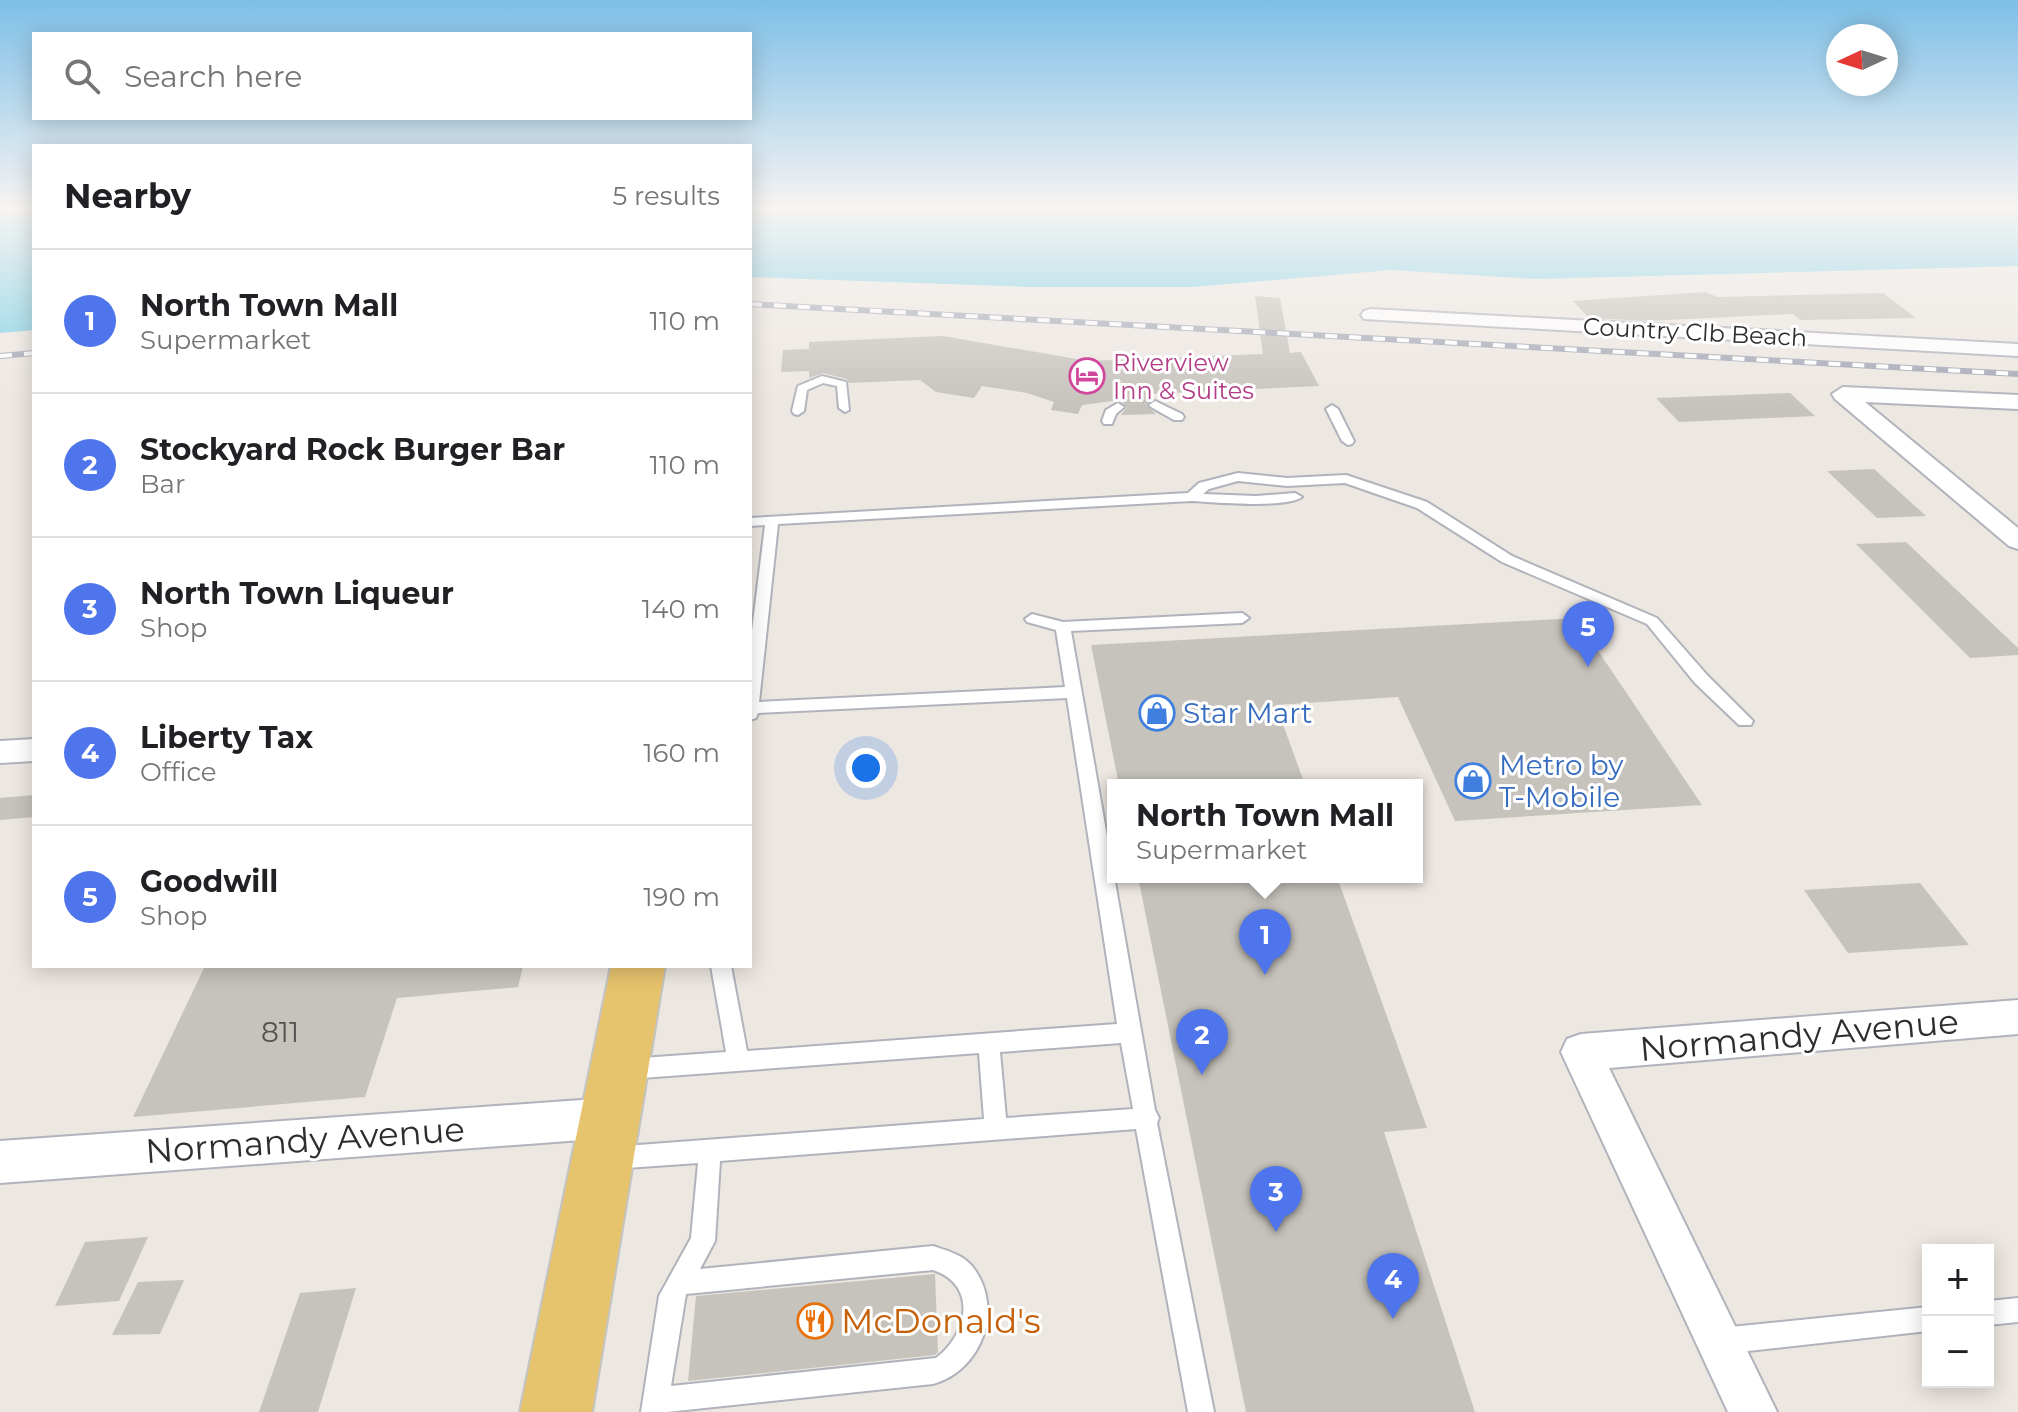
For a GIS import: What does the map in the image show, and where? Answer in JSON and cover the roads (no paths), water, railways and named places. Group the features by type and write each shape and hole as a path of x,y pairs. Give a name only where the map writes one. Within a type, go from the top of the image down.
{"main road":[{"path":"556,1412 638,968"}],"street":[{"name":"Country Clb Beach","path":"1371,315 2018,350"},
{"path":"2018,402 1843,394 2018,541"},
{"path":"0,752 32,750"},
{"name":"Normandy Avenue","path":"1719,1341 1581,1052 2018,1017"},
{"name":"Normandy Avenue","path":"0,1162 610,1116"},
{"path":"1719,1341 1753,1412"}],"lane":[{"path":"798,411 802,388 822,379 842,384 845,408"},
{"path":"1155,405 1178,417"},
{"path":"1108,421 1110,413 1118,407"},
{"path":"1332,409 1348,441"},
{"path":"1191,497 1204,486 1238,477 1287,482 1346,479 1381,488 1422,505 1507,559 1652,621 1701,679 1745,721"},
{"path":"752,522 1191,497 1256,500 1295,497"},
{"path":"752,693 772,520"},
{"path":"1032,619 1063,627 1242,618"},
{"path":"1063,627 1129,1033 1148,1118 1201,1412"},
{"path":"752,710 1073,692"},
{"path":"721,968 738,1061"},
{"path":"610,1116 738,1061 1129,1033"},
{"path":"989,1043 996,1129"},
{"path":"610,1116 710,1151 1148,1118"},
{"path":"678,1283 933,1258 947,1260 962,1272 975,1290 976,1321 968,1344 945,1368 654,1406 671,1296 678,1283 703,1241 710,1151"},
{"path":"1994,1312 2018,1310"},
{"path":"1719,1341 1922,1320"}],"water":[{"path":"0,276 32,276 32,330 0,333"},
{"path":"752,276 1322,276 1193,287 1031,287"},
{"path":"1486,276 1651,276 1536,279"}],"railway":[{"path":"752,304 2018,374"},
{"path":"0,356 32,353"}],"place":[{"name":"Riverview Inn & Suites","path":"1087,376"},
{"name":"Goodwill","path":"1588,667"},
{"name":"Star Mart","path":"1157,713"},
{"name":"Metro by T-Mobile","path":"1473,781"},
{"name":"North Town Mall","path":"1265,975"},
{"name":"Stockyard Rock Burger Bar","path":"1202,1075"},
{"name":"North Town Liqueur","path":"1276,1232"},
{"name":"Liberty Tax","path":"1393,1319"},
{"name":"McDonald's","path":"815,1321"}]}
